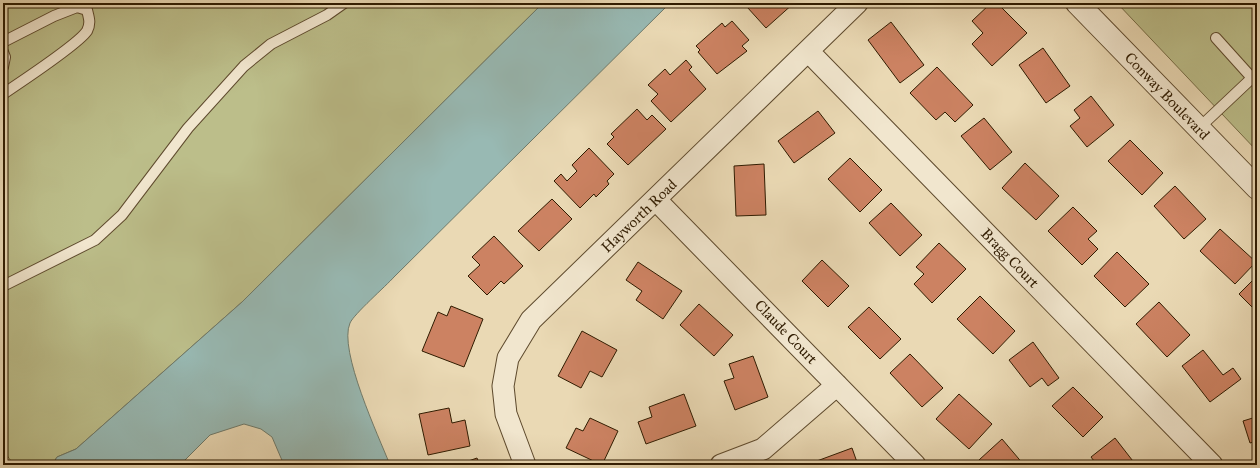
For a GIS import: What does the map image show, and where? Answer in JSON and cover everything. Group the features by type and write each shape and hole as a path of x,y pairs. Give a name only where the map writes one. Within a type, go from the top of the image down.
{"street":[{"name":"Hayworth Road","path":"525,465 506,414 503,386 508,358 532,320 857,3"},
{"name":"Conway Boulevard","path":"1077,3 1257,188"},
{"name":"Bragg Court","path":"808,51 1212,465"},
{"name":"Claude Court","path":"656,200 915,465"},
{"path":"721,465 763,449 837,385"}],"lane":[{"path":"3,286 95,240 122,215 188,128 244,66 271,44 328,15 344,3"},
{"path":"3,42 54,16 77,7 87,10 90,22 86,31 65,50 3,94"},
{"path":"1198,128 1252,78 1216,38"},
{"path":"3,52 5,57 3,67"}],"green space":[{"path":"3,3 543,3 242,302 76,449 57,457 52,465 14,465 3,450"},
{"path":"1117,3 1257,3 1257,151"}],"water":[{"path":"543,3 670,3 364,307 350,323 348,336 354,372 369,415 390,465 284,465 272,437 261,429 244,424 210,435 180,465 52,465 57,457 76,449 242,302"}],"building":[{"path":"752,3 794,3 766,28 747,7"},
{"path":"991,3 997,3 1027,33 992,66 972,44 983,33 972,21"},
{"path":"732,21 749,40 742,46 747,51 717,74 698,52 700,50 696,46 722,23 725,27"},
{"path":"891,22 924,65 900,83 868,40"},
{"path":"1043,48 1070,86 1046,103 1019,65"},
{"path":"686,60 692,67 689,70 706,89 671,122 651,101 658,94 648,85 665,69 670,75"},
{"path":"937,67 973,105 955,122 945,112 936,120 910,93"},
{"path":"1091,96 1114,125 1087,147 1070,126 1080,118 1074,110"},
{"path":"637,109 647,120 652,115 666,129 628,165 607,144 614,137 611,134"},
{"path":"818,111 835,133 794,163 778,141"},
{"path":"984,118 1012,152 990,170 961,136"},
{"path":"1130,140 1163,173 1142,195 1108,161"},
{"path":"589,148 614,174 607,181 609,184 596,197 594,194 580,208 554,181 561,174 567,181 577,171 572,165"},
{"path":"850,158 882,190 860,212 828,179"},
{"path":"1025,163 1059,196 1036,220 1002,188"},
{"path":"764,164 766,215 736,216 734,166"},
{"path":"1175,186 1206,219 1184,239 1154,206"},
{"path":"552,199 572,219 539,251 518,231"},
{"path":"891,203 922,235 900,256 869,223"},
{"path":"1073,207 1097,231 1088,239 1098,249 1082,265 1048,231"},
{"path":"1220,229 1256,262 1235,284 1200,251"},
{"path":"494,236 523,266 504,284 501,281 487,295 468,276 480,265 472,257"},
{"path":"939,243 966,269 932,303 914,284 924,274 916,267"},
{"path":"1117,252 1149,284 1125,307 1094,276"},
{"path":"822,260 849,286 828,307 802,281"},
{"path":"638,262 682,291 663,319 636,300 642,291 626,280"},
{"path":"1257,276 1257,312 1239,294"},
{"path":"980,296 1015,331 993,354 957,319"},
{"path":"1159,302 1190,335 1167,357 1136,324"},
{"path":"699,304 733,335 714,356 680,325"},
{"path":"451,306 483,319 464,367 422,351 438,312 447,316"},
{"path":"869,307 901,339 880,359 848,327"},
{"path":"582,331 617,350 602,377 590,371 581,388 558,376"},
{"path":"1033,342 1059,378 1048,386 1042,378 1030,387 1009,360"},
{"path":"1203,350 1223,375 1233,368 1241,379 1210,402 1182,366"},
{"path":"910,354 943,388 922,407 890,373"},
{"path":"753,356 768,397 735,410 724,381 734,378 729,364"},
{"path":"1073,387 1103,417 1083,437 1052,406"},
{"path":"684,394 696,426 646,444 638,422 652,417 649,407"},
{"path":"959,394 992,424 969,449 936,419"},
{"path":"1257,406 1257,441 1250,443 1243,421 1256,417 1253,407"},
{"path":"449,408 452,423 465,420 470,446 428,455 419,414"},
{"path":"590,418 618,431 602,465 566,448 576,428 583,431"},
{"path":"1115,438 1136,465 1097,465 1091,457"},
{"path":"1002,439 1024,465 983,465 979,460"},
{"path":"852,448 858,465 806,465"},
{"path":"477,458 480,465 457,465"}]}
